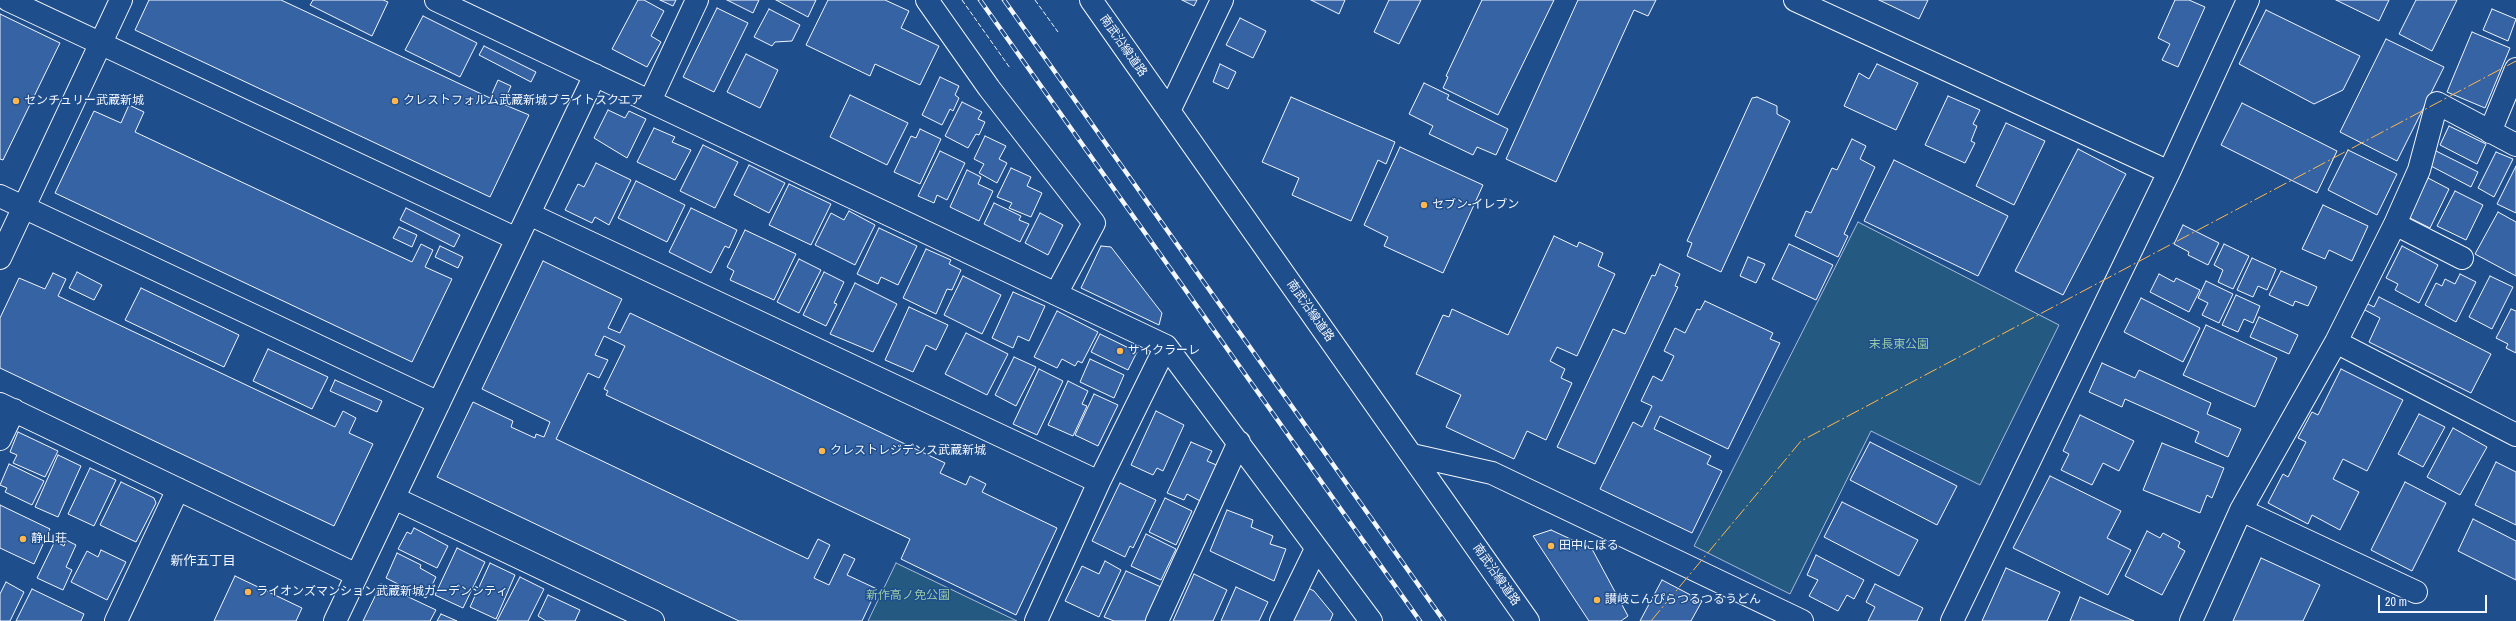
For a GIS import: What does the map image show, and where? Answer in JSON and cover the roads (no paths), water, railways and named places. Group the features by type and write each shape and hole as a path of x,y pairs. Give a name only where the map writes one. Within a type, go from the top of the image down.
{"street":[{"path":"8,0 517,239"},
{"path":"0,258 121,0"},
{"path":"436,0 1166,346 1371,621"},
{"path":"650,101 697,0"},
{"path":"926,0 989,88 1094,223 1056,294"},
{"name":"南武沿線道路","path":"1091,0 1528,621"},
{"path":"1168,111 1222,0"},
{"path":"1795,0 2169,172"},
{"path":"1952,621 2169,172 2248,0"},
{"path":"2490,132 2516,69"},
{"path":"335,621 595,75"},
{"path":"2191,621 2241,510 2336,342 2396,224 2418,170 2437,103 2516,145"},
{"path":"0,196 439,403"},
{"path":"529,214 1099,482"},
{"path":"2396,224 2462,258"},
{"path":"2336,342 2516,435"},
{"path":"1036,621 1099,482 1166,346"},
{"path":"0,439 7,407 357,575"},
{"path":"1157,621 1239,442"},
{"path":"1412,455 1492,473 1802,621"},
{"path":"116,621 178,489"},
{"path":"394,498 653,621"},
{"path":"2241,510 2416,592"},
{"path":"1281,621 1316,549"}],"railway":[{"path":"980,0 1420,621"},
{"path":"1004,0 1444,621"}],"place":[{"name":"センチュリー武蔵新城","path":"16,101"},
{"name":"クレストフォルム武蔵新城ブライトスクエア","path":"395,101"},
{"name":"セブン-イレブン","path":"1424,205"},
{"name":"サイクラーレ","path":"1120,351"},
{"name":"クレストレジデンス武蔵新城","path":"822,451"},
{"name":"静山荘","path":"23,539"},
{"name":"田中にぼる","path":"1551,546"},
{"name":"ライオンズマンション武蔵新城ガーデンシティ","path":"248,592"},
{"name":"讃岐こんぴらつるつるうどん","path":"1597,600"}],"district":[{"name":"新作五丁目","path":"203,562"}],"park label":[{"name":"末長東公園","path":"1899,345"},
{"name":"新作高ノ免公園","path":"908,596"}]}
